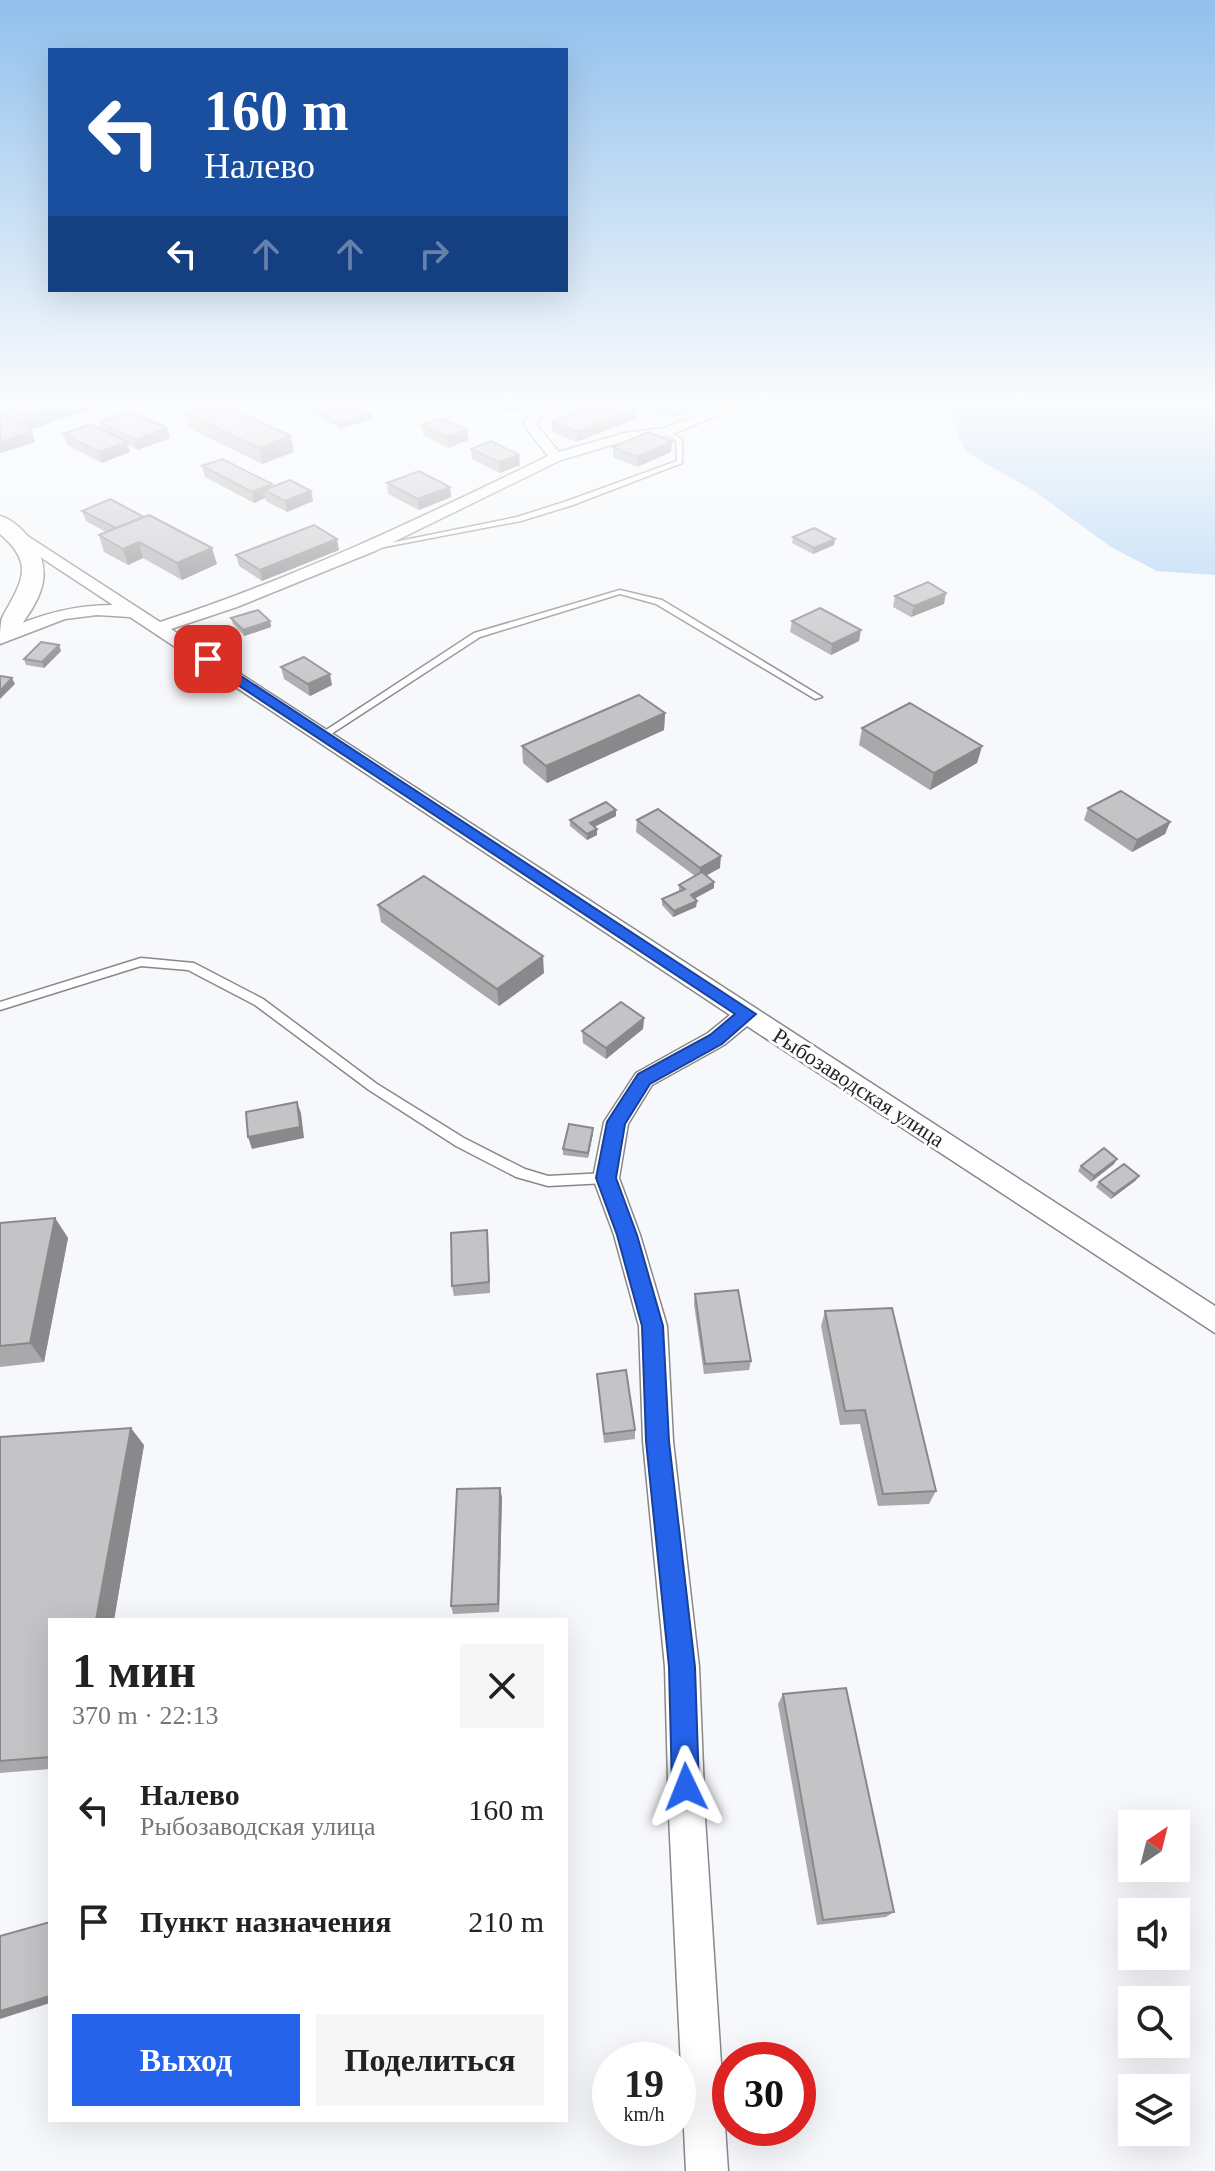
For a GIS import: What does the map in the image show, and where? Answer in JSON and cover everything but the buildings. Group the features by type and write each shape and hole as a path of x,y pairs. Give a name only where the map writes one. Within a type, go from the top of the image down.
{"street":[{"path":"160,627 231,604 370,548 457,505"},
{"path":"0,523 21,538 32,556 36,572 18,615 0,638"},
{"name":"Рыбозаводская улица","path":"21,538 1215,1321"},
{"path":"0,638 25,626 87,609 137,612"},
{"path":"707,2171 687,1817 682,1667 658,1441 653,1326 627,1235 606,1178 616,1122 644,1079 716,1039 747,1014"}],"lane":[{"path":"370,548 518,519 562,505"},
{"path":"322,736 477,635 620,592 659,602 818,697"},
{"path":"0,1006 141,962 190,966 259,1002 373,1087 460,1142 509,1167 548,1181 606,1178"}],"water":[{"path":"1054,505 1215,505 1215,575 1157,571 1111,547"}],"route":[{"path":"208,659 747,1014 716,1039 644,1079 616,1122 606,1178 627,1235 653,1326 658,1441 682,1667 686,1787"}]}
